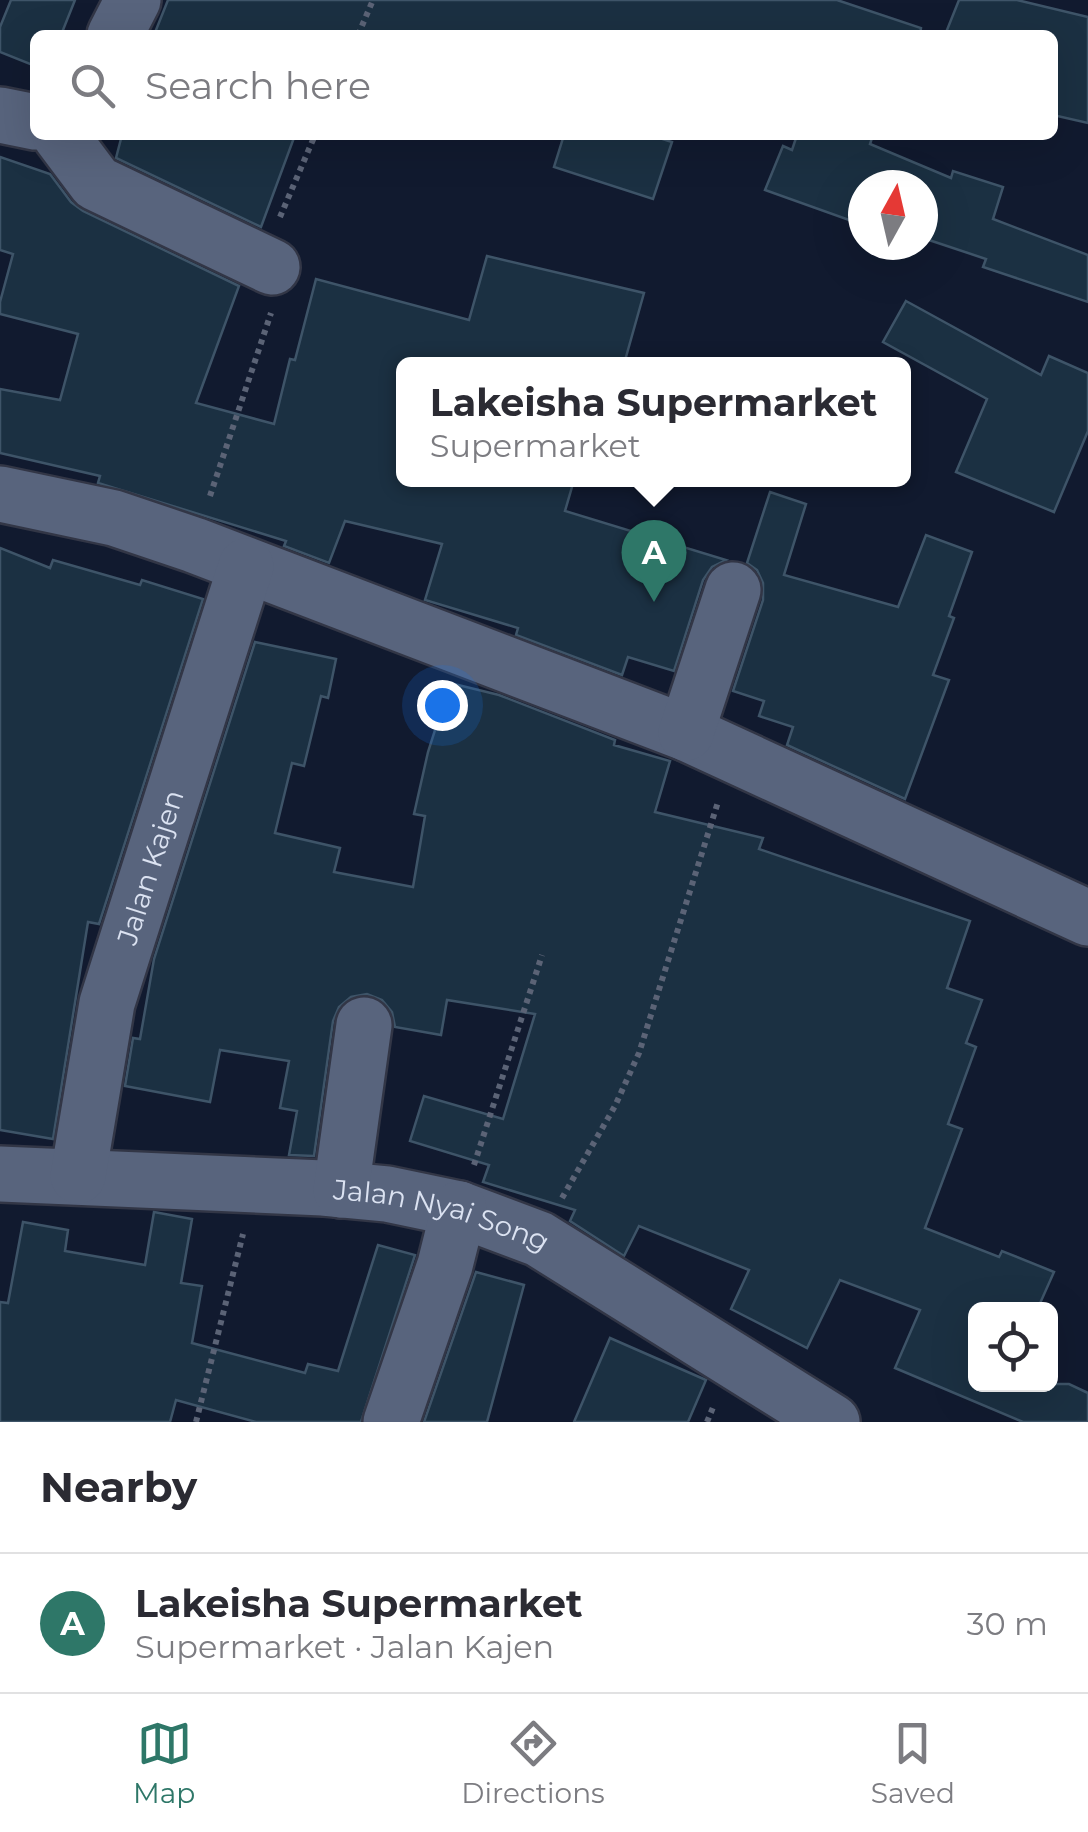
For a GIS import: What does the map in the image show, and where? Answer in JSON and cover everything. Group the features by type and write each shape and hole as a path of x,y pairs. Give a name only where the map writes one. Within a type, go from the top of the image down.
{"street":[{"path":"118,30 133,0"},
{"path":"0,115 30,121"},
{"path":"64,140 96,183 272,266"},
{"path":"0,494 114,518 194,545 710,743 1088,918"},
{"name":"Jalan Kajen","path":"78,1176 107,1003 246,566"},
{"path":"710,743 734,590"},
{"path":"341,1190 364,1025"},
{"name":"Jalan Nyai Song","path":"0,1174 341,1190 460,1208 539,1239 832,1422"},
{"path":"392,1422 445,1266 460,1208"}],"path":[{"path":"360,30 373,0"},
{"path":"194,545 270,317 276,227 313,140"},
{"path":"539,1239 615,1106 639,1053 710,743"},
{"path":"460,1208 542,955"},
{"path":"196,1422 255,1184"}],"building":[{"path":"11,0 75,0 63,30 30,30 30,64 0,52 0,27"},
{"path":"168,0 837,0 921,28 921,30 156,30"},
{"path":"959,0 1017,0 1088,17 1088,123 1058,116 1058,30 947,30"},
{"path":"121,140 293,140 261,227 116,158"},
{"path":"562,140 672,142 653,199 554,167"},
{"path":"795,140 871,140 870,144 932,170 848,170 848,220 765,190 783,146 792,150"},
{"path":"0,157 50,174 83,211 239,286 196,403 274,424 316,279 469,320 487,256 644,293 626,357 396,357 396,487 572,487 565,511 726,560 712,567 703,580 674,671 628,657 622,675 516,635 518,628 425,600 442,544 345,521 329,563 284,546 286,541 98,483 100,476 0,453 0,389 60,400 78,334 0,314 13,254 0,250"},
{"path":"953,171 1003,187 993,219 1088,255 1088,302 983,267 986,259 938,243 938,173 951,178"},
{"path":"906,301 1041,375 1049,356 1088,373 1088,431 1054,512 956,472 987,399 883,342"},
{"path":"770,492 806,504 784,575 898,607 926,535 972,552 933,675 949,680 905,799 787,745 793,727 759,716 764,701 733,691 763,600 763,583 757,570 747,563"},
{"path":"0,548 50,568 53,560 140,585 142,580 203,599 99,924 88,922 53,1139 0,1130"},
{"path":"255,642 336,659 328,698 321,696 304,766 292,763 275,833 340,848 334,872 413,887 425,816 414,814 450,683 499,695 615,740 614,745 670,761 655,812 763,838 759,849 970,921 947,988 982,1000 966,1043 976,1047 948,1124 962,1129 925,1228 999,1257 1002,1251 1054,1272 1041,1302 968,1302 968,1392 1058,1392 1058,1384 1069,1384 1088,1393 1088,1422 1023,1422 895,1368 920,1310 840,1280 807,1348 731,1309 749,1270 639,1226 624,1256 570,1221 575,1210 483,1182 489,1165 410,1141 424,1096 503,1119 535,1014 447,1000 441,1035 395,1027 392,1012 382,1000 367,994 351,997 339,1007 333,1021 314,1156 289,1155 297,1111 280,1108 289,1061 220,1050 210,1102 125,1086 133,1038 140,1039 154,959"},
{"path":"154,1212 192,1219 181,1283 202,1286 192,1343 305,1373 308,1364 338,1371 378,1245 415,1255 361,1422 256,1422 176,1400 170,1422 0,1422 0,1302 8,1303 23,1222 68,1230 65,1251 145,1265"},
{"path":"476,1272 524,1285 487,1422 424,1422"},
{"path":"610,1338 706,1380 688,1422 574,1422"}],"place":[{"name":"Lakeisha Supermarket","path":"654,602"}]}
